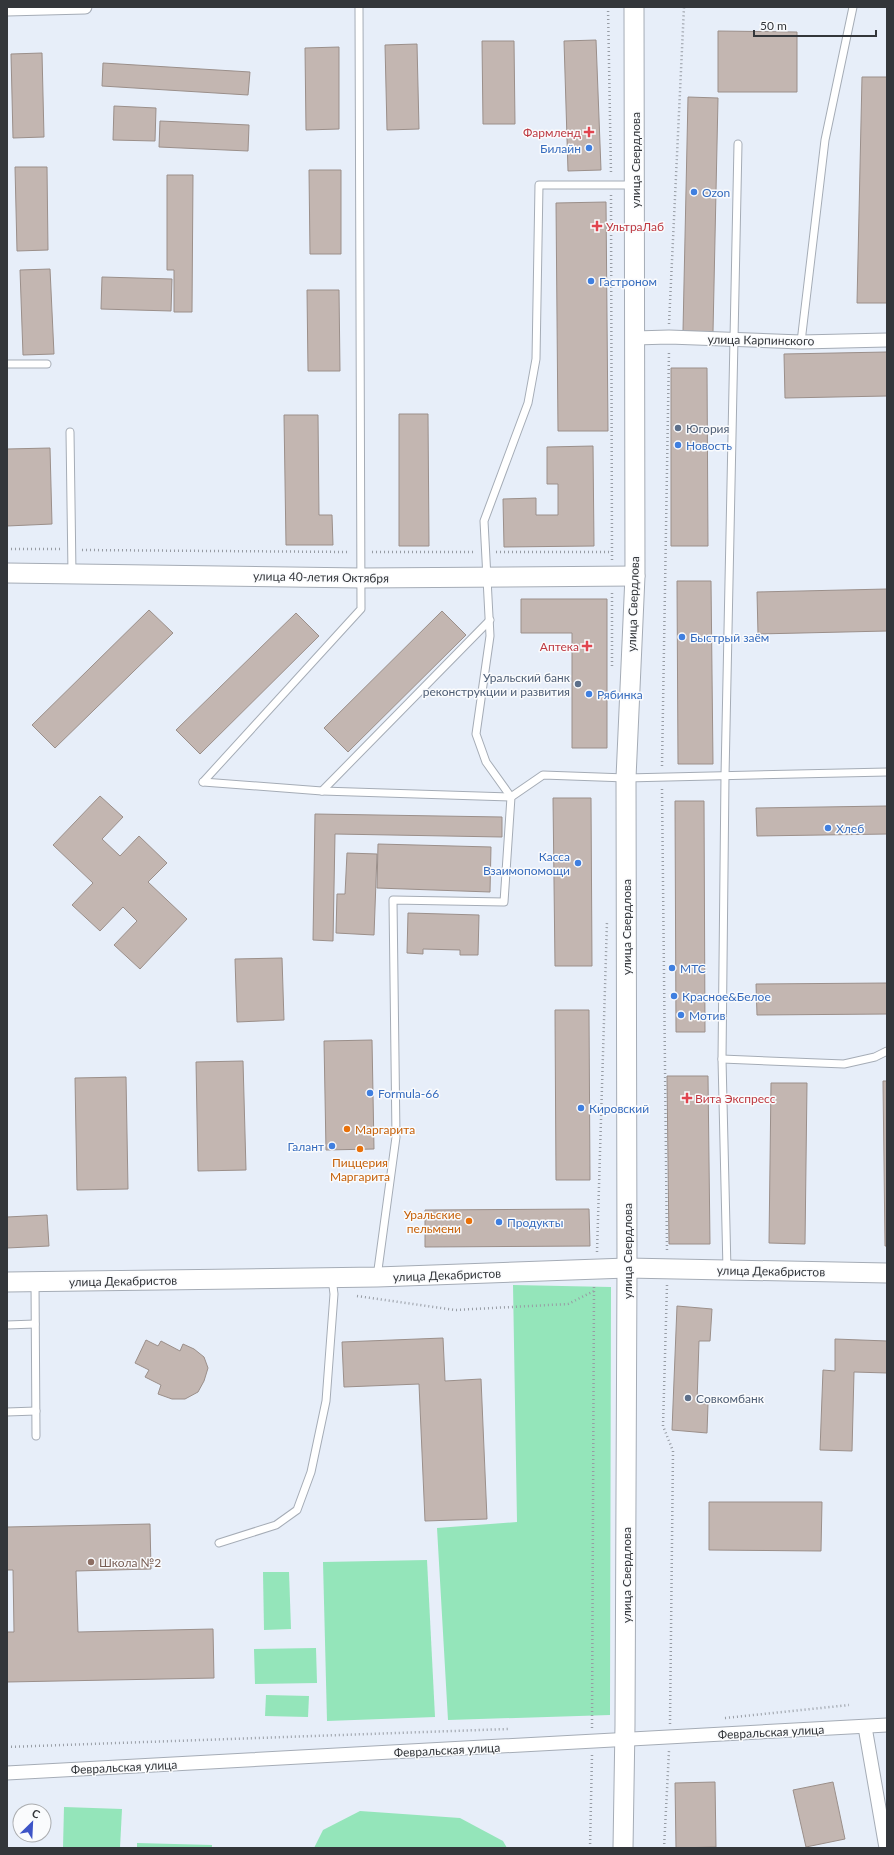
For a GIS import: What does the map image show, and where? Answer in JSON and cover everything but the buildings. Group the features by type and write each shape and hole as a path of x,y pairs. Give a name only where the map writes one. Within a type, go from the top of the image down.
{"street":[{"path":"7,9 85,7"},
{"name":"улица Свердлова","path":"623,1848 625,1740 627,1268 626,778 635,576 636,338 634,7"},
{"name":"улица Карпинского","path":"636,338 669,337 801,342 887,340"},
{"name":"улица 40-летия Октября","path":"7,573 361,578 635,576"},
{"name":"улица Декабристов","path":"7,1282 333,1286 377,1277 627,1268 887,1273"},
{"name":"Февральская улица","path":"7,1773 887,1725"},
{"path":"865,1727 886,1848"}],"lane":[{"path":"359,7 361,609 203,782 322,790 511,797 544,775 626,778 887,772"},
{"path":"801,342 825,140 853,7"},
{"path":"728,1270 722,1060 725,776 738,144"},
{"path":"377,1277 396,1137 393,900 504,902 511,797 486,762 476,734 490,636 484,521 528,403 536,360 539,185 635,185"},
{"path":"7,364 47,364"},
{"path":"70,432 72,573"},
{"path":"322,790 490,620"},
{"path":"722,1060 844,1064 875,1057 887,1051"},
{"path":"35,1282 36,1436"},
{"path":"219,1543 276,1525 297,1510 311,1472 326,1401 333,1286"},
{"path":"7,1325 35,1324"},
{"path":"7,1412 36,1411"}],"path":[{"path":"608,7 611,185 612,669"},
{"path":"664,1848 670,1723 673,1451 663,1426 667,1269 662,777 669,337 684,7"},
{"path":"7,549 351,552"},
{"path":"367,552 612,552"},
{"path":"590,1848 592,1742 594,1291 596,1270 607,920"},
{"path":"333,1286 455,1310 568,1304 594,1291"},
{"path":"724,1718 849,1705"},
{"path":"662,1723 678,1722"},
{"path":"584,1727 599,1726"},
{"path":"7,1747 513,1729"}],"green space":[{"path":"513,1285 611,1287 610,1715 448,1720 437,1528 517,1522"},
{"path":"427,1560 435,1717 327,1721 323,1562"},
{"path":"263,1572 289,1572 291,1629 264,1630"},
{"path":"316,1648 317,1683 255,1684 254,1649"},
{"path":"266,1695 309,1696 308,1717 265,1716"},
{"path":"64,1807 122,1809 120,1848 63,1848"},
{"path":"360,1811 460,1818 503,1841 507,1848 314,1848 323,1830"},
{"path":"137,1843 212,1845 212,1848 137,1848"}],"place":[{"name":"Фармленд","path":"589,132"},
{"name":"Билайн","path":"589,148"},
{"name":"Ozon","path":"694,192"},
{"name":"УльтраЛаб","path":"597,226"},
{"name":"Гастроном","path":"591,281"},
{"name":"Югория","path":"678,428"},
{"name":"Новость","path":"678,445"},
{"name":"Быстрый заём","path":"682,637"},
{"name":"Аптека","path":"587,646"},
{"name":"Уральский банк реконструкции и развития","path":"578,684"},
{"name":"Рябинка","path":"589,694"},
{"name":"Хлеб","path":"828,828"},
{"name":"Касса Взаимопомощи","path":"578,863"},
{"name":"МТС","path":"672,968"},
{"name":"Красное&Белое","path":"674,996"},
{"name":"Мотив","path":"681,1015"},
{"name":"Formula-66","path":"370,1093"},
{"name":"Вита Экспресс","path":"687,1098"},
{"name":"Кировский","path":"581,1108"},
{"name":"Маргарита","path":"347,1129"},
{"name":"Галант","path":"332,1146"},
{"name":"Пиццерия Маргарита","path":"360,1149"},
{"name":"Уральские пельмени","path":"469,1221"},
{"name":"Продукты","path":"499,1222"},
{"name":"Совкомбанк","path":"688,1398"},
{"name":"Школа №2","path":"91,1562"}]}
